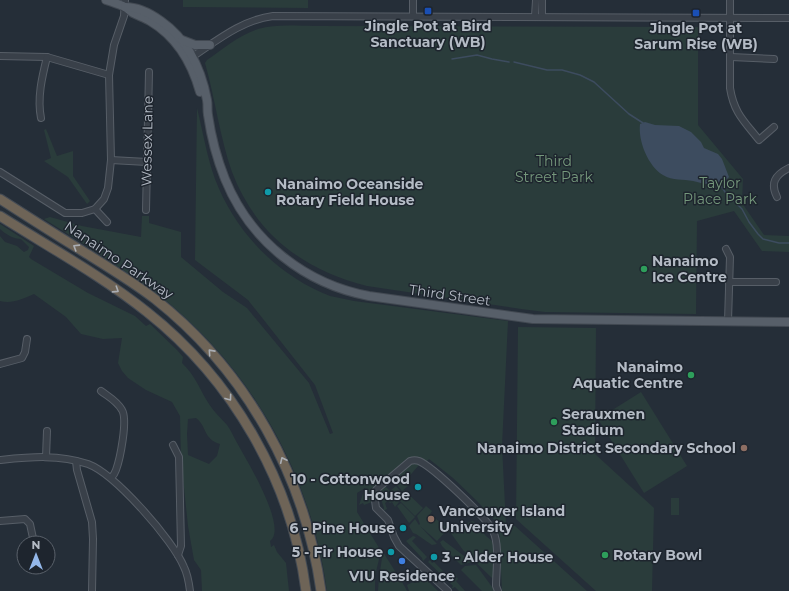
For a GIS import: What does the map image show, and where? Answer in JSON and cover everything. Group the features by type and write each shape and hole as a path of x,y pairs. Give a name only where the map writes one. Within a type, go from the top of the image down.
{"highway":[{"name":"Nanaimo Parkway","path":"0,199 111,269 152,297 190,330 226,370 246,395 263,422 289,474 310,534 320,591"},
{"name":"Nanaimo Parkway","path":"0,216 117,290 142,308 183,344 214,377 248,425 274,477 293,529 306,591"}],"main road":[{"path":"106,0 125,3 156,18 170,28 182,40 191,58"},
{"path":"125,3 132,13 150,21 164,31 191,58"},
{"path":"182,40 195,44 210,45"},
{"name":"Third Street","path":"191,58 202,102 208,114 223,174 233,198 250,224 270,246 311,276 335,287 369,296 533,319 789,322"}],"street":[{"path":"413,0 413,16"},
{"path":"536,0 538,16"},
{"path":"538,16 542,0"},
{"path":"730,0 730,88 732,102 736,112 759,140 774,127"},
{"path":"0,172 65,213 82,213 95,209 104,199 108,188 111,160 109,75 114,44 124,16 125,3"},
{"path":"191,58 245,23 266,17 538,16 789,18"},
{"path":"0,56 47,57 109,75"},
{"path":"41,118 39,108 42,75 47,57"},
{"path":"731,57 774,59"},
{"name":"Wessex Lane","path":"146,210 149,72"},
{"path":"111,160 147,162"},
{"path":"777,197 773,190 774,180 781,172 789,168"},
{"path":"95,209 107,222"},
{"path":"726,249 730,257 728,321"},
{"path":"729,282 776,282"},
{"path":"0,364 22,358 25,352 27,339"},
{"path":"101,392 118,405 123,411 125,419 125,426 116,470 111,478"},
{"path":"46,457 47,431"},
{"path":"173,445 179,457 181,546 178,555"},
{"path":"0,460 46,457 76,461 92,466 111,478 147,516 178,555 185,568 190,591"},
{"path":"76,461 77,470 92,522 92,591"},
{"path":"448,591 399,546 388,520 376,508 374,493 410,461 418,461 436,473 484,519 493,531 496,547 496,586 498,591"},
{"path":"0,521 25,519 30,524 32,535"}],"green space":[{"path":"183,0 308,0 308,8 183,7"},
{"name":"Third Street Park","path":"278,26 698,27 698,125 743,179 742,203 764,235 789,236 789,252 762,251 734,211 697,221 696,314 545,312 521,309 367,286 344,279 303,260 285,247 269,232 254,214 242,194 228,159 205,63 225,47 251,32 265,27"},
{"path":"197,108 212,171 234,217 260,250 293,277 330,296 354,301 508,321 502,446 506,525 515,526 587,591 502,591 499,525 453,478 429,459 426,462 414,457 405,460 372,494 372,502 359,505 365,488 357,493 357,512 381,551 375,576 375,591 327,591 319,547 307,505 291,464 271,425 247,388 220,353 189,321 155,292 44,219 50,217 82,226 141,237 142,216 149,216 149,223 181,232 181,257 223,292 247,308 309,383 330,434 333,433 315,385 248,300 195,260"},
{"path":"46,129 57,156 73,151 73,176 90,201 87,204 68,177 44,161 51,158 44,130"},
{"path":"0,224 34,246 29,257 31,259 88,293 135,316 146,326 150,324 183,357 182,363 194,378 211,407 230,429 263,492 274,522 274,534 270,541 271,547 274,545 277,552 286,563 289,591 202,591 201,570 194,560 188,526 181,459 180,416 172,402 146,390 128,378 122,371 118,363 122,338 103,339 81,334 66,317 34,294 13,301 0,301 0,236 5,242 17,246 24,252 28,250 29,247 21,239 10,236 0,229","holes":["196,418 208,436 220,444 217,456 209,464 188,455 188,419"]},
{"path":"518,327 596,328 595,454 654,508 652,591 596,591 516,519"},
{"path":"641,392 687,466 644,493 598,419"},
{"path":"414,463 419,465 406,480 405,482 408,486 402,491 397,485 398,478 404,469"},
{"path":"385,486 390,491 396,486 401,492 396,498 399,502 395,507 392,502 390,503 388,501 385,503 387,509 383,511 384,508 381,499 377,498 377,495"},
{"path":"404,490 423,508 415,516 397,498"},
{"path":"671,498 679,498 679,515 671,515"},
{"path":"401,503 415,517 409,523 397,506"},
{"path":"426,506 432,511 430,514 448,529 437,541 420,526 437,544 432,545 413,533 409,526 415,519 419,525 420,524 417,516"},
{"path":"473,521 493,542 494,576 492,578 463,550 450,532 458,526"},
{"path":"413,536 416,537 412,541 427,557 423,561 406,541"},
{"path":"443,540 472,562 461,565 442,546 440,542"},
{"path":"383,552 405,587 407,591 378,591"},
{"path":"430,560 447,575 451,571 457,575 449,582 428,562"},
{"path":"476,565 495,591 482,591 461,570 465,566"},
{"path":"423,577 438,591 409,591 407,585 413,582 415,583"},
{"path":"457,577 458,579 456,581 465,591 459,591 455,587 451,589 453,586 450,583"}],"water":[{"path":"645,122 655,125 679,126 691,132 701,142 704,148 718,154 722,159 729,177 726,180 704,184 689,180 674,179 663,175 653,166 642,145 640,124"}],"waterway":[{"path":"452,59 477,55 509,62"},
{"path":"514,62 547,70 562,70 580,75 594,82 629,114 643,123"},
{"path":"719,182 725,192 742,209 749,222 763,239 779,243 789,243"}],"place":[{"name":"Jingle Pot at Bird Sanctuary (WB)","path":"428,11"},
{"name":"Jingle Pot at Sarum Rise (WB)","path":"696,13"},
{"name":"Nanaimo Oceanside Rotary Field House","path":"268,192"},
{"name":"Nanaimo Ice Centre","path":"644,269"},
{"name":"Nanaimo Aquatic Centre","path":"691,375"},
{"name":"Serauxmen Stadium","path":"554,422"},
{"name":"Nanaimo District Secondary School","path":"744,448"},
{"name":"10 - Cottonwood House","path":"418,487"},
{"name":"Vancouver Island University","path":"431,519"},
{"name":"6 - Pine House","path":"403,528"},
{"name":"5 - Fir House","path":"391,552"},
{"name":"Rotary Bowl","path":"605,555"},
{"name":"3 - Alder House","path":"434,557"},
{"name":"VIU Residence","path":"402,561"}],"park label":[{"name":"Taylor Place Park","path":"720,192"}]}
